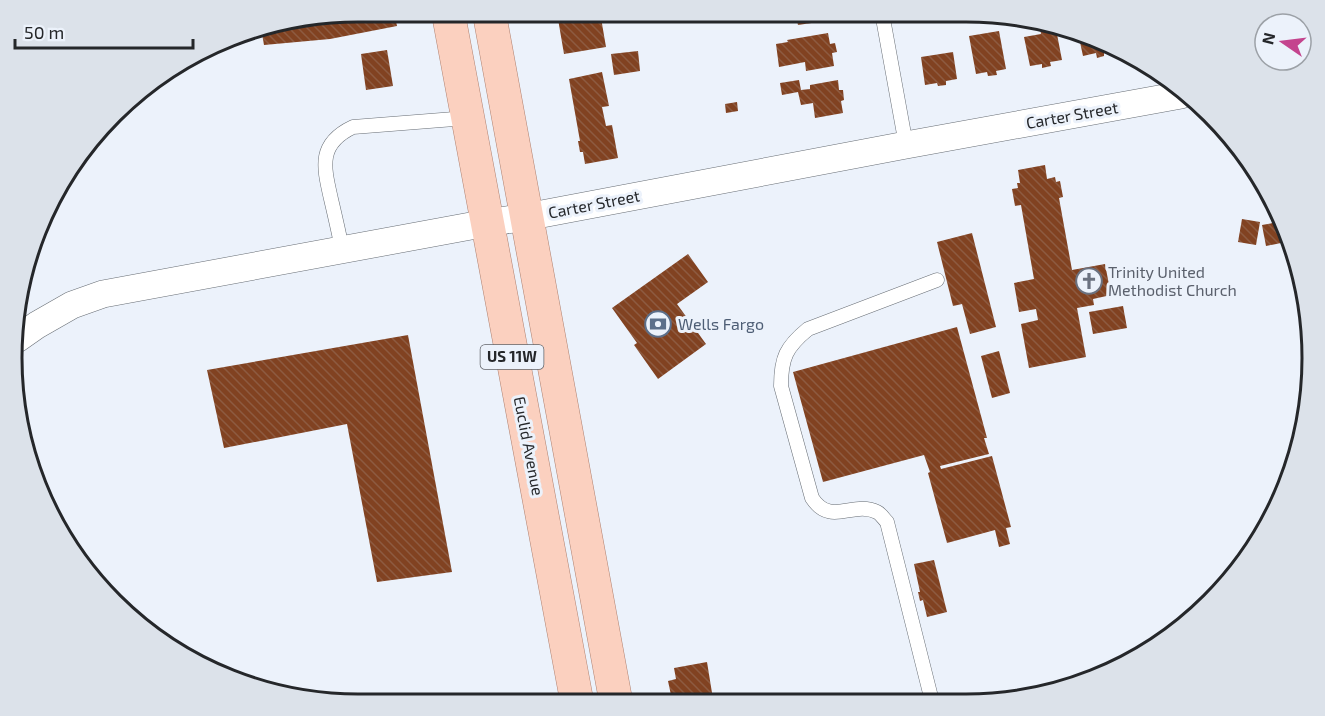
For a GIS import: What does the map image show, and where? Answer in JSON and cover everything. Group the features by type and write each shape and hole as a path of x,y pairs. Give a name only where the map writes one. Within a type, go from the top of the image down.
{"main road":[{"name":"Euclid Avenue","path":"450,22 575,694"},
{"name":"US 11W","path":"491,22 615,694"}],"street":[{"name":"Carter Street","path":"23,335 72,305 104,294 1176,96"}],"lane":[{"path":"884,22 906,145"},
{"path":"342,249 324,170 326,155 331,144 344,131 353,127 467,118"},
{"path":"930,694 887,522 879,513 867,509 825,511 818,507 812,498 781,386 781,369 786,352 794,340 808,329 937,280"}],"building":[{"path":"396,22 397,26 330,39 264,45 262,36 314,25"},
{"path":"559,22 602,22 606,47 564,54"},
{"path":"797,22 818,22 798,25"},
{"path":"999,31 1006,69 996,71 997,75 988,76 987,72 976,74 969,36"},
{"path":"1041,31 1057,35 1062,60 1050,62 1051,66 1042,68 1042,64 1030,66 1024,37 1041,34"},
{"path":"828,33 830,44 835,43 837,52 832,53 834,66 806,71 805,62 779,67 776,44"},
{"path":"1080,42 1104,52 1104,56 1097,58 1096,53 1083,56"},
{"path":"387,50 393,86 366,90 361,54"},
{"path":"638,51 640,71 614,75 611,54"},
{"path":"953,52 957,79 946,81 946,85 938,86 937,83 925,85 921,57"},
{"path":"602,72 609,106 602,107 606,126 612,125 618,158 585,164 583,152 580,152 569,79"},
{"path":"799,80 801,90 810,89 810,85 838,80 839,90 843,90 844,100 841,101 843,113 815,118 813,103 801,105 798,92 782,95 780,83"},
{"path":"737,102 738,111 726,113 725,104"},
{"path":"1045,165 1047,179 1055,177 1056,182 1060,181 1063,197 1059,198 1072,270 1105,264 1111,295 1093,299 1094,305 1077,308 1086,357 1029,368 1021,324 1038,320 1036,309 1019,312 1014,283 1034,279 1021,205 1015,206 1012,189 1018,188 1017,183 1020,183 1018,170"},
{"path":"1242,219 1260,222 1256,245 1238,242"},
{"path":"1274,223 1282,243 1266,246 1262,225"},
{"path":"972,233 996,327 970,334 962,304 953,306 937,242"},
{"path":"688,254 708,282 677,304 706,344 658,379 634,345 637,343 612,308"},
{"path":"1123,306 1127,328 1093,334 1089,312"},
{"path":"957,327 987,438 984,438 989,454 940,466 941,469 992,456 1011,527 1006,528 1010,544 999,547 995,530 947,543 924,455 823,482 793,372"},
{"path":"408,335 452,572 377,582 347,424 224,448 207,370"},
{"path":"999,351 1010,393 992,398 981,356"},
{"path":"934,560 947,612 927,617 923,600 920,601 914,564"},
{"path":"707,662 712,694 671,694 668,681 676,679 674,668"}],"place":[{"name":"Trinity United Methodist Church","path":"1089,281"},
{"name":"Wells Fargo","path":"658,324"}]}
